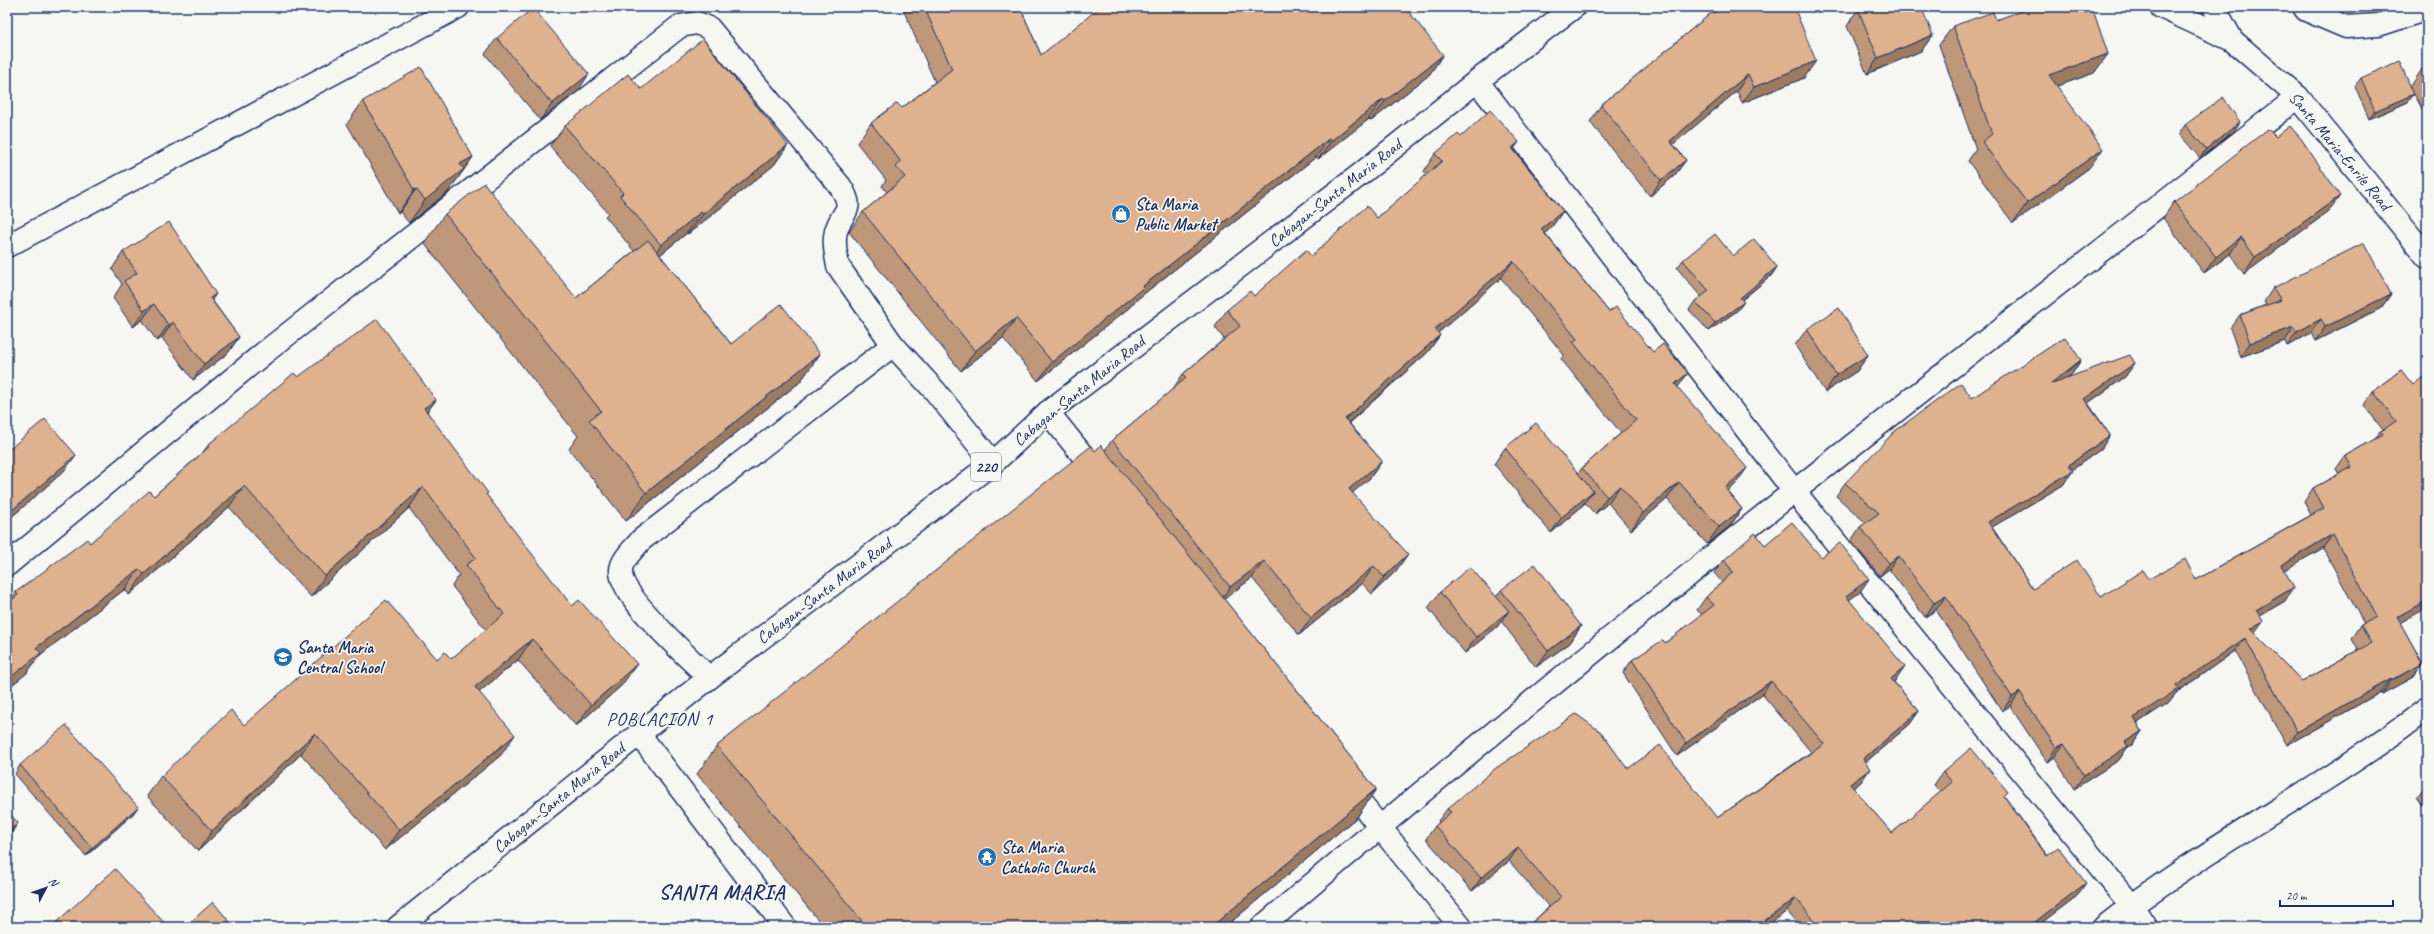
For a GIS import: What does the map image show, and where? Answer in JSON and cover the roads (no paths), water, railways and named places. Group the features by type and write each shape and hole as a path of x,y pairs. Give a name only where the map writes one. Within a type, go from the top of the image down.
{"street":[{"path":"7,246 458,7"},
{"name":"Cabagan-Santa Maria Road","path":"398,927 709,678 992,463 1048,412 1357,177 1477,81 1574,7"},
{"name":"Santa Maria-Enrile Road","path":"2161,7 2232,40 2298,97 2427,257"},
{"path":"2214,7 2232,40"},
{"path":"2304,7 2306,10 2346,27 2378,25 2427,9"},
{"path":"7,565 264,353 680,26 697,23 709,28 840,186 848,200 847,210 836,232 835,250 838,266 893,345 935,392 992,463"},
{"path":"1477,81 1794,491 2131,905 2146,927"},
{"path":"1262,927 1379,826 1794,491 2298,97"},
{"path":"709,678 630,597 621,579 620,569 641,540 893,345"},
{"path":"1048,412 1112,492"},
{"path":"2104,927 2131,905 2271,812 2391,736 2427,709"},
{"path":"639,734 785,927"},
{"path":"1334,771 1461,927"}],"place":[{"name":"Sta Maria Public Market","path":"1121,214"},
{"name":"Santa Maria Central School","path":"283,657"},
{"name":"Sta Maria Catholic Church","path":"987,857"}],"district":[{"name":"POBLACION 1","path":"660,719"},
{"name":"SANTA MARIA","path":"722,892"}]}
